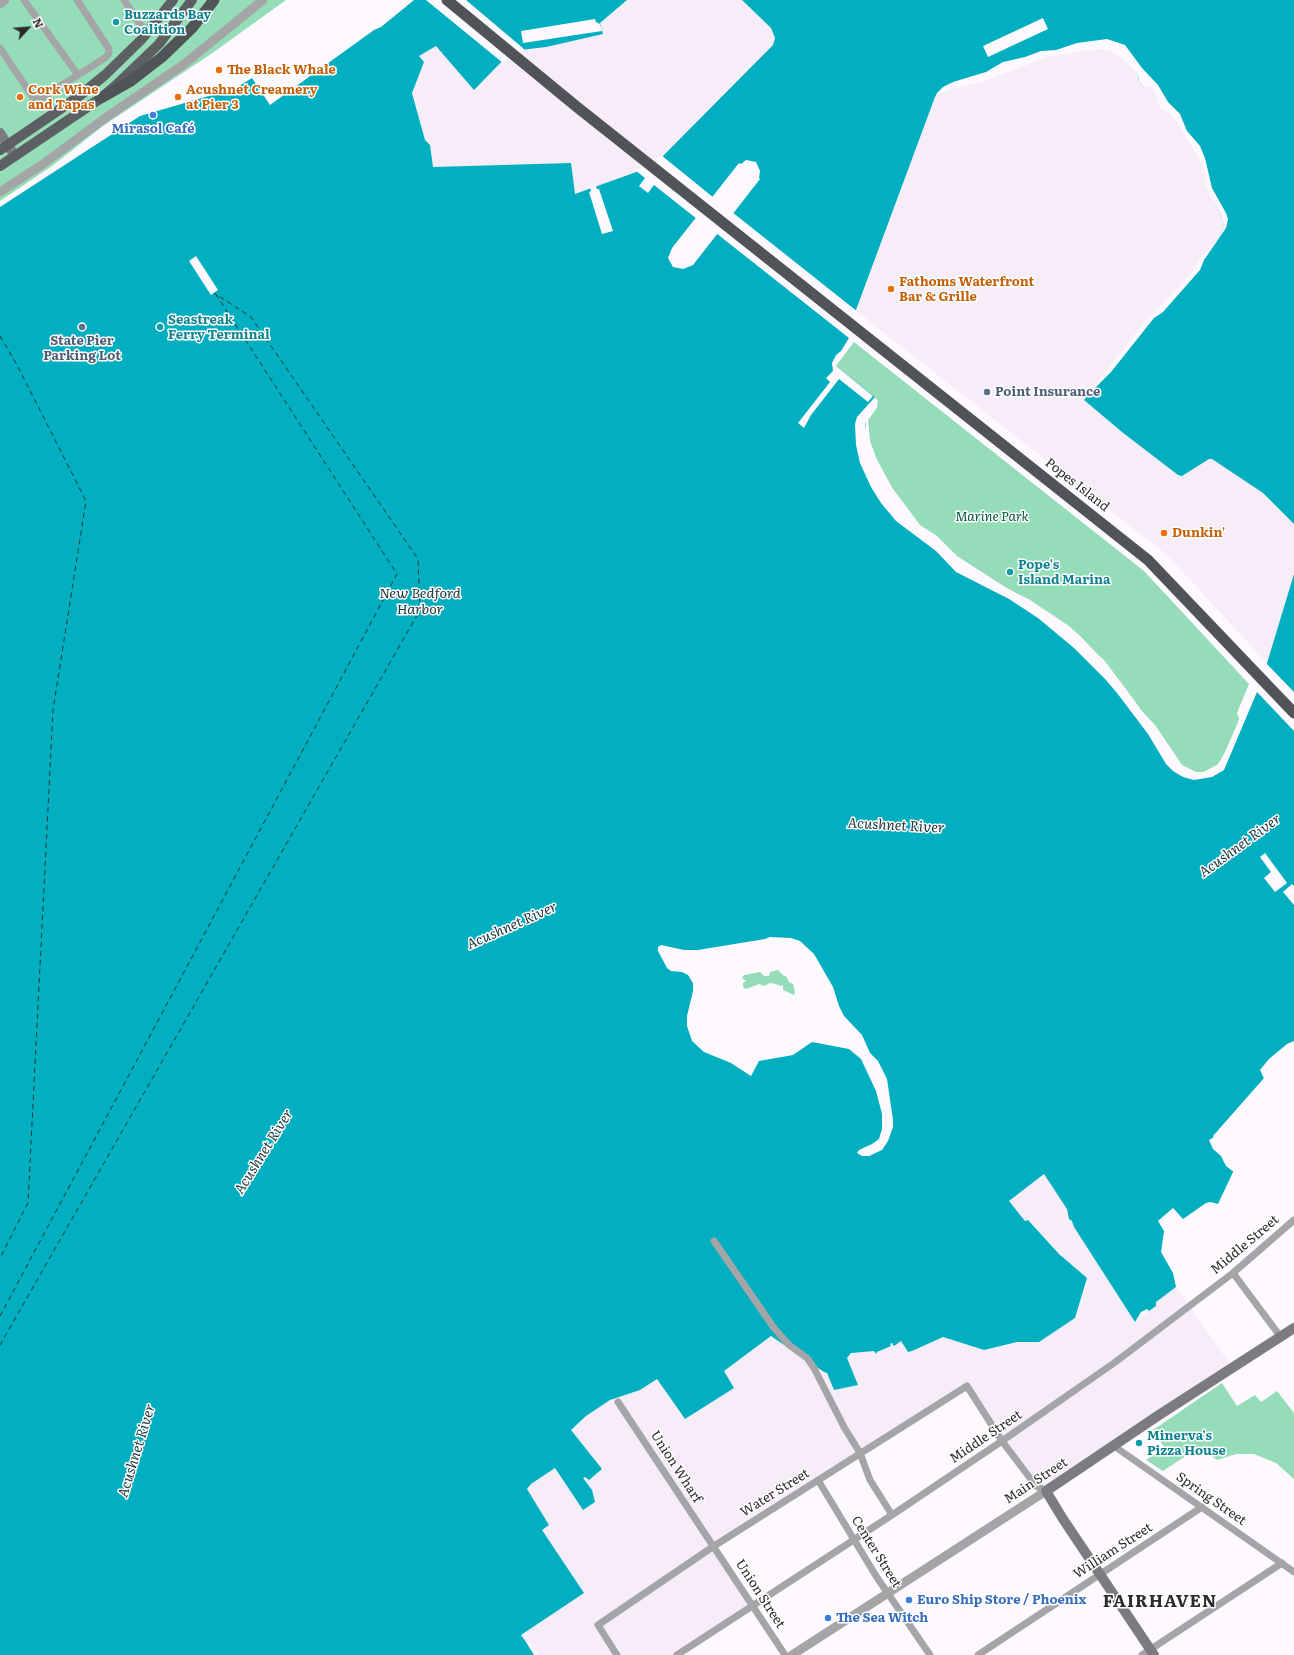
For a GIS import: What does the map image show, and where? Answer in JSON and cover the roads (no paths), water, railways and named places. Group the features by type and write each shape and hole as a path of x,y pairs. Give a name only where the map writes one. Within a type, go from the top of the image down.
{"highway":[{"path":"101,98 131,81 162,57 192,28 214,0"},
{"name":"Popes Island","path":"447,0 576,107 875,342 1148,560 1249,664 1294,713"}],"main road":[{"path":"4,147 78,97 105,75 142,39 174,0"},
{"path":"0,166 101,98 138,66 180,18 192,0"},
{"path":"0,133 4,147 15,156"},
{"name":"Main Street","path":"1046,1491 1159,1415 1294,1328"},
{"path":"1046,1491 1149,1653"}],"street":[{"path":"0,4 5,0"},
{"path":"24,0 78,75"},
{"path":"0,48 34,99 37,100 41,98 78,75 106,57 109,53 109,49 77,0"},
{"path":"124,0 142,27"},
{"path":"0,192 22,179 108,116 183,65 263,0"},
{"name":"Middle Street","path":"677,1655 854,1541 1114,1363 1233,1274 1294,1220"},
{"path":"714,1241 774,1328 788,1345 806,1358 814,1368 844,1427 860,1453 870,1480 892,1515"},
{"path":"1233,1274 1280,1336"},
{"name":"Water Street","path":"617,1655 598,1624 714,1546 967,1386 1002,1441"},
{"name":"Union Wharf","path":"618,1402 714,1546"},
{"path":"1002,1441 1036,1486 1046,1491"},
{"name":"Spring Street","path":"1114,1446 1294,1572"},
{"name":"Center Street","path":"818,1480 887,1594 930,1655"},
{"name":"Main Street","path":"792,1655 1046,1491"},
{"name":"William Street","path":"978,1655 1202,1507"},
{"name":"Union Street","path":"714,1546 785,1655"},
{"path":"1149,1653 1282,1563"}],"water":[{"name":"New Bedford Harbor","path":"414,0 627,0 600,23 603,34 546,47 512,51 474,90 436,46 419,56 424,62 412,93 425,140 430,145 433,167 571,163 575,194 653,166 773,45 775,38 771,28 742,0 1294,0 1294,524 1263,493 1212,459 1209,459 1182,476 1178,475 1122,432 1084,400 1129,344 1184,285 1220,236 1224,226 1221,214 1214,201 1205,167 1185,132 1152,85 1144,87 1139,82 1138,75 1123,58 1112,50 1102,48 1047,55 944,91 935,97 856,310 840,330 854,342 836,366 875,397 875,402 866,417 864,448 878,479 900,510 956,563 1085,647 1165,748 1186,772 1206,774 1219,767 1267,663 1294,574 1294,886 1292,884 1283,892 1294,905 1294,1044 1262,1074 1264,1078 1213,1136 1234,1170 1218,1204 1211,1202 1206,1203 1183,1219 1173,1208 1158,1221 1164,1231 1161,1252 1173,1273 1176,1287 1156,1302 1156,1306 1149,1311 1147,1309 1141,1312 1135,1322 1074,1227 1072,1221 1069,1219 1067,1209 1044,1174 1009,1201 1025,1221 1028,1220 1059,1254 1087,1278 1075,1318 1039,1342 1017,1342 984,1350 943,1337 908,1352 901,1341 894,1346 892,1343 890,1344 891,1346 877,1352 876,1354 874,1351 851,1353 847,1358 858,1385 834,1390 827,1373 771,1336 724,1371 734,1388 685,1419 657,1379 640,1390 610,1400 586,1416 571,1430 602,1469 589,1480 585,1477 583,1478 592,1490 595,1502 583,1510 555,1468 531,1484 527,1489 549,1525 542,1530 584,1593 521,1635 534,1655 0,1655 0,207 140,116 236,88 252,78 270,105 374,30 381,27","holes":["746,160 756,162 760,171 760,179 693,265 683,269 673,267 668,258 672,248 739,163 741,164","770,937 791,938 800,941 814,954 833,987 844,1016 862,1035 870,1053 878,1061 887,1079 893,1120 893,1127 888,1141 882,1150 869,1156 862,1156 857,1153 859,1150 879,1139 882,1129 882,1114 876,1091 861,1059 849,1049 812,1042 793,1055 759,1061 751,1076 731,1063 704,1052 692,1041 687,1026 687,1016 693,991 693,983 688,975 682,972 671,971 667,968 658,951 658,947 661,945 684,950 698,950"]}],"place":[{"name":"Buzzards Bay Coalition","path":"116,22"},
{"name":"The Black Whale","path":"219,70"},
{"name":"Cork Wine and Tapas","path":"20,97"},
{"name":"Acushnet Creamery at Pier 3","path":"178,97"},
{"name":"Mirasol Café","path":"153,115"},
{"name":"Fathoms Waterfront Bar & Grille","path":"891,289"},
{"name":"State Pier Parking Lot","path":"82,327"},
{"name":"Seastreak Ferry Terminal","path":"160,327"},
{"name":"Point Insurance","path":"987,392"},
{"name":"Dunkin'","path":"1164,533"},
{"name":"Pope's Island Marina","path":"1010,572"},
{"name":"Minerva's Pizza House","path":"1139,1443"},
{"name":"Euro Ship Store / Phoenix","path":"909,1600"},
{"name":"The Sea Witch","path":"828,1618"}],"district":[{"name":"FAIRHAVEN","path":"1160,1602"}],"park label":[{"name":"Marine Park","path":"992,517"}],"water label":[{"name":"Acushnet River","path":"896,826"},
{"name":"Acushnet River","path":"1240,846"},
{"name":"Acushnet River","path":"512,926"},
{"name":"Acushnet River","path":"264,1152"},
{"name":"Acushnet River","path":"137,1451"}]}
